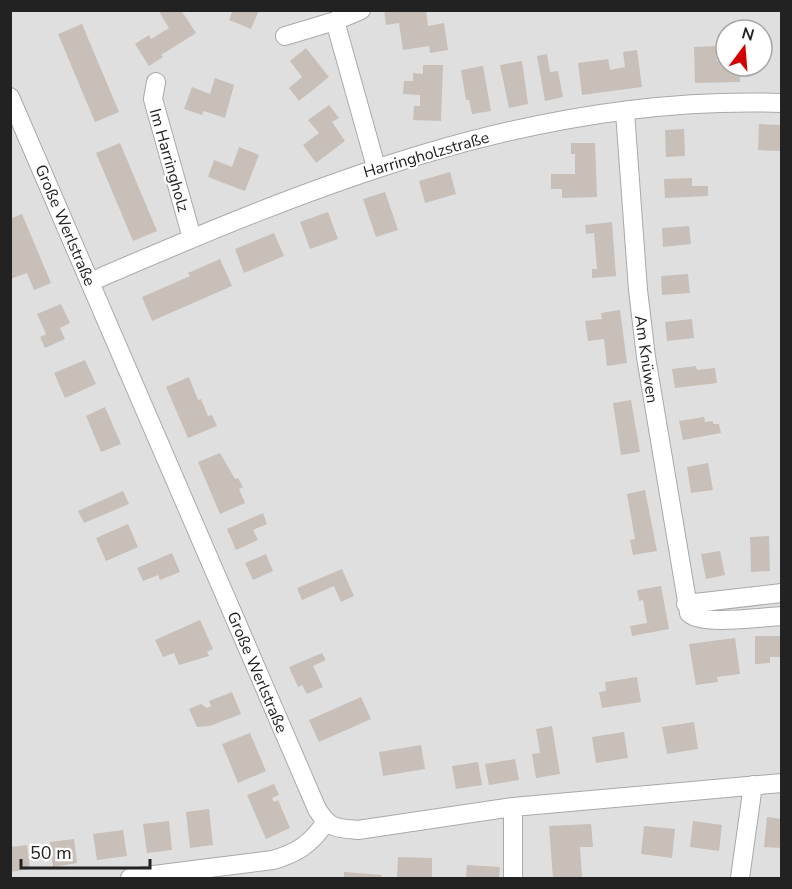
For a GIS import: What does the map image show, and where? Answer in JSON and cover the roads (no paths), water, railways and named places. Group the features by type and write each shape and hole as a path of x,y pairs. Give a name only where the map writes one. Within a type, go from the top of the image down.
{"street":[{"path":"285,36 362,10"},
{"path":"335,21 376,167"},
{"name":"Im Harringholz","path":"156,82 153,99 192,238"},
{"name":"Große Werlstraße","path":"10,97 316,809 325,824"},
{"name":"Harringholzstraße","path":"90,282 192,238 376,167 496,134 570,118 698,104 782,103"},
{"name":"Am Knüwen","path":"626,112 638,290 646,357 686,604"},
{"path":"782,592 686,604 689,613 700,620 782,616"},
{"path":"130,879 291,855 313,841 325,824 358,830 513,807 782,783"},
{"path":"740,879 753,785"},
{"path":"513,807 513,879"}]}
